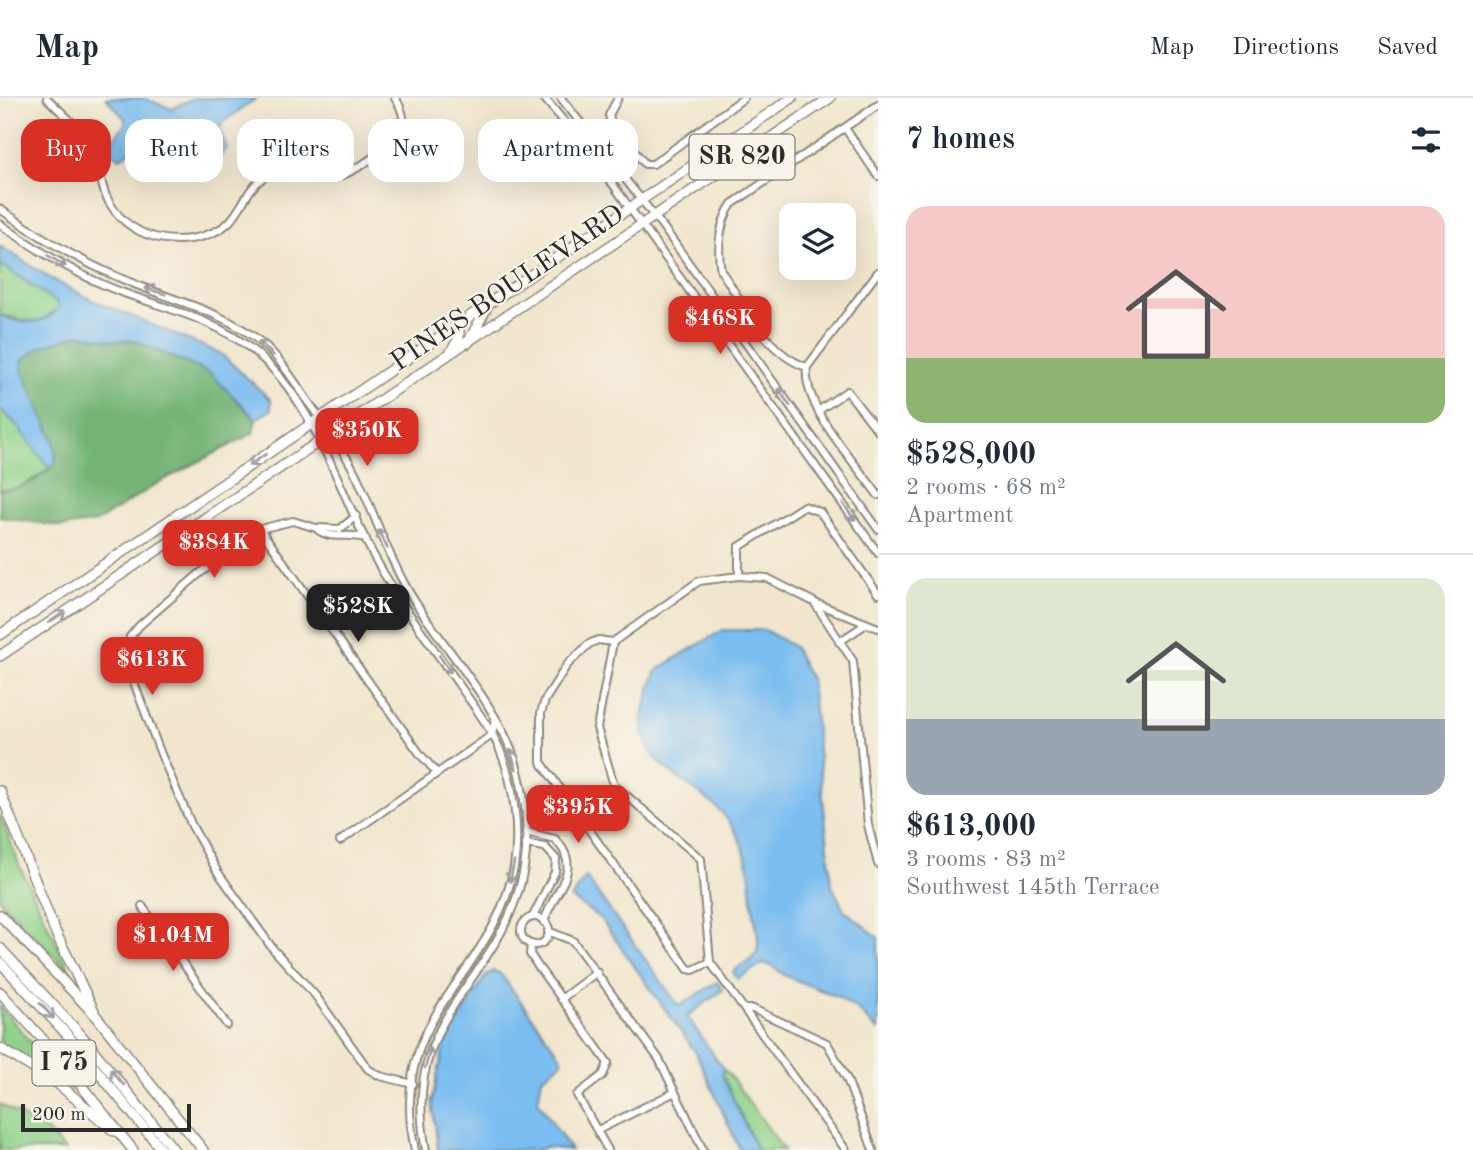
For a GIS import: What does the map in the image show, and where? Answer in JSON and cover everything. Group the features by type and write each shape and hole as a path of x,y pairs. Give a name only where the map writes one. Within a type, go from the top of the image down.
{"highway":[{"name":"PINES BOULEVARD","path":"0,635 793,98"},
{"name":"PINES BOULEVARD","path":"0,656 830,98"},
{"path":"468,343 489,304"},
{"path":"449,356 459,338 459,324"},
{"path":"0,791 54,929 88,993 97,1017"},
{"name":"I 75","path":"0,915 97,1017 203,1150"},
{"path":"0,948 81,1035 174,1150"},
{"path":"0,961 72,1040 162,1150"},
{"name":"I 75","path":"0,992 55,1053 132,1150"},
{"path":"0,1048 57,1083 124,1138"}],"street":[{"path":"47,98 90,145 104,192 121,216 152,238 179,241 198,239 234,218 251,190 264,177 287,170 339,176 396,141 402,135 404,122 395,98"},
{"path":"544,98 586,146 878,552"},
{"path":"561,98 655,217 878,529"},
{"path":"618,98 609,116 611,123 645,164 653,164 744,98"},
{"path":"807,367 792,362 777,351 721,271 719,250 723,226 732,204 878,105"},
{"path":"845,128 878,176"},
{"path":"0,209 75,257 138,286 189,302 243,329 265,346 320,418 359,481 373,518 407,589 495,720 515,761 527,832 520,888 512,911 433,1039 422,1085 426,1150"},
{"path":"0,224 69,268 123,293 215,324 237,338 271,368 320,443 376,560 492,735 506,769 517,832 510,885 502,907 424,1034 411,1083 410,1110 415,1150"},
{"path":"878,272 807,367 807,392 878,495"},
{"path":"818,411 847,391 878,431"},
{"path":"739,576 739,547 798,508 809,506 820,512 878,594"},
{"path":"356,516 340,529 316,528 293,522 260,529 199,574 139,626 130,637 124,656 125,666 169,773 217,872 266,939 315,995 368,1069 380,1076 422,1085"},
{"path":"364,536 366,524 373,518"},
{"path":"316,528 325,535 364,536"},
{"path":"260,529 420,754 437,773"},
{"path":"710,962 697,969 688,969 541,762 541,713 545,701 567,666 589,645 598,640 613,642 699,581 739,576 767,578 814,602 878,628"},
{"path":"814,602 856,668 868,825 878,864"},
{"path":"839,642 866,624"},
{"path":"613,642 597,734 614,785 701,859 710,962 845,1150"},
{"path":"340,841 492,735 495,720"},
{"path":"517,832 555,839 568,858 566,877 544,922"},
{"path":"516,844 545,847 556,859 555,872 533,916 524,921 521,928 524,939 531,944 545,941 548,931 544,922 533,916"},
{"path":"142,906 227,1025"},
{"path":"548,931 573,941 659,1059 703,1150"},
{"path":"531,944 530,954 608,1063 603,1075 577,1094 608,1150"},
{"path":"561,999 597,972"},
{"path":"746,1009 753,1009 827,1043 847,1079 873,1150"},
{"path":"598,1130 675,1092"}],"green space":[{"path":"0,264 58,303 58,309 38,323 0,315"},
{"path":"80,334 114,341 133,340 210,373 256,420 253,433 158,483 97,522 63,527 0,517 0,489 15,488 31,482 45,473 56,461 54,441 21,370 22,361 40,347"},
{"path":"0,409 15,423 50,469 14,491 0,489"},
{"path":"0,814 20,867 72,975 0,900"},
{"path":"0,1006 71,1090 0,1042"},
{"path":"723,1069 784,1150 757,1150 722,1075"},
{"path":"0,1104 46,1130 65,1150 0,1150"}],"water":[{"path":"106,98 143,98 172,109 193,98 257,98 223,122 223,119 125,119"},
{"path":"125,124 125,155 120,158 113,153 111,142"},
{"path":"0,246 50,278 92,300 220,353 271,400 271,410 256,419 210,373 133,340 114,341 80,334 40,347 22,361 22,370 54,441 56,461 50,469 15,423 0,409 0,315 23,322 38,321 52,315 58,309 58,303 0,264"},
{"path":"723,630 765,630 794,647 811,681 832,886 844,910 878,937 878,1031 858,1010 838,997 786,976 770,965 763,964 737,979 733,972 752,958 758,944 750,877 743,847 727,819 714,805 653,755 645,739 643,720 657,671"},
{"path":"586,877 679,1006 717,982 723,990 687,1016 723,1069 722,1075 757,1150 740,1150 696,1053 600,918 571,898"},
{"path":"493,971 500,973 562,1058 562,1062 542,1078 538,1101 571,1150 544,1147 539,1150 438,1150 432,1101 445,1041 485,977"}]}
